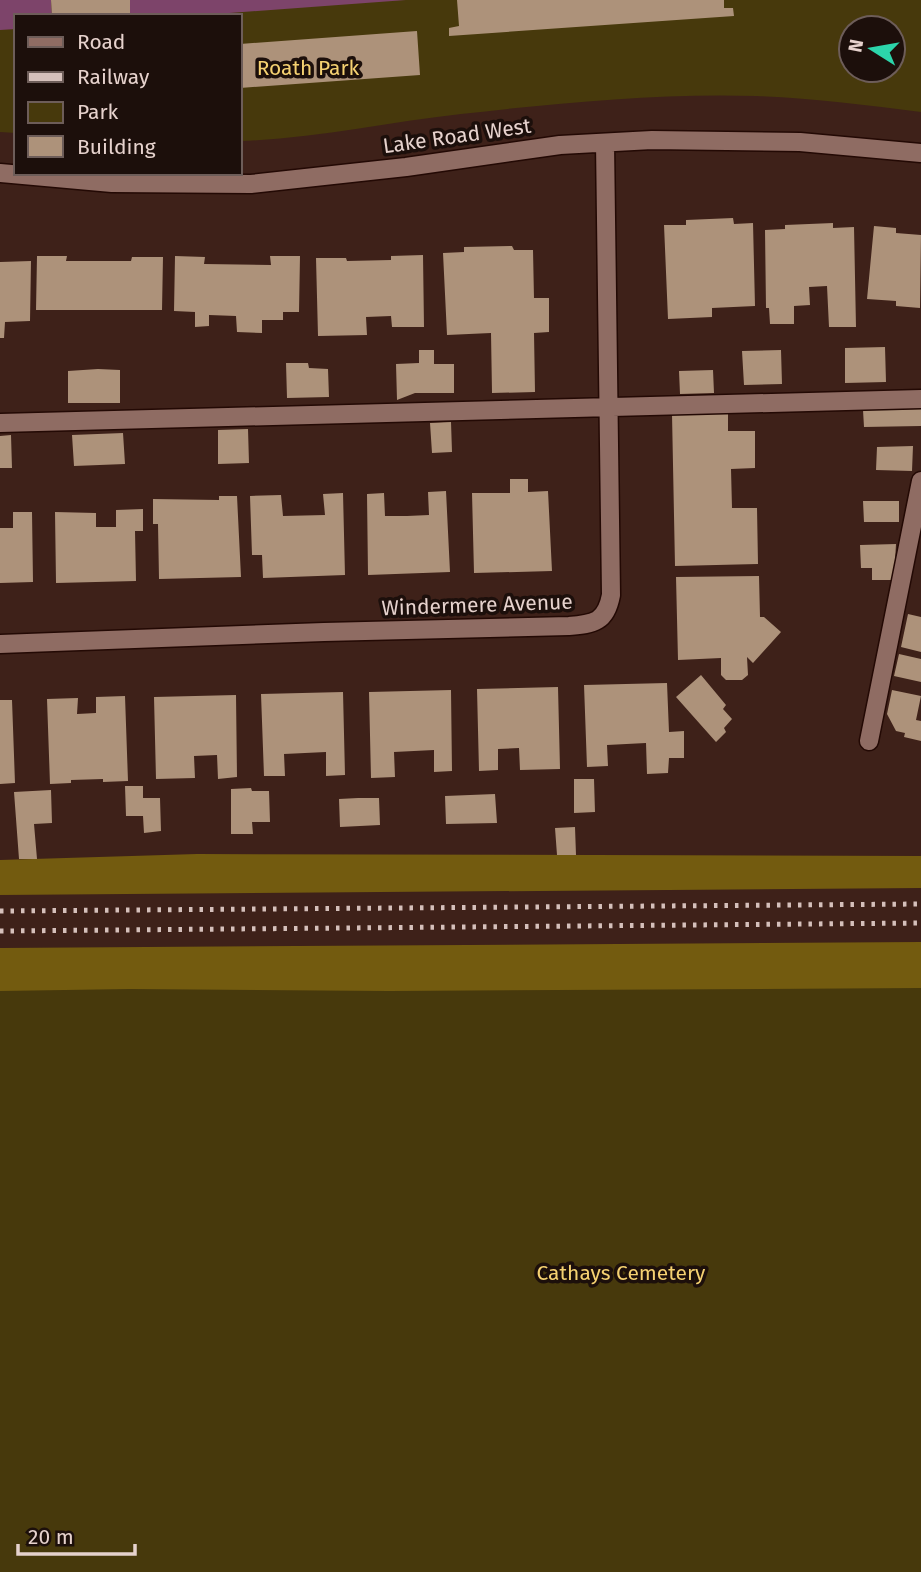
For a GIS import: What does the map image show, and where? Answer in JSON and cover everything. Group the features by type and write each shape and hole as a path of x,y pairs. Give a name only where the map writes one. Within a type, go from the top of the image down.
{"street":[{"name":"Lake Road West","path":"22,175 111,183 251,184 560,145 652,140 766,141 921,153"},
{"name":"Windermere Avenue","path":"0,644 569,626 595,622 605,615 611,595 605,142"},
{"path":"0,423 921,399"},
{"path":"869,741 921,481"}],"green space":[{"name":"Roath Park","path":"0,0 921,0 921,112 778,97 646,97 433,117 323,134 242,141 242,14 14,14 14,133 0,132"},
{"name":"Cathays Cemetery","path":"921,971 921,1572 0,1572 0,978"}],"shaded area":[{"path":"0,0 51,0 52,14 14,14 14,29 0,30"},
{"path":"130,0 406,0 217,14 130,14"},
{"path":"197,854 921,856 921,888 0,895 0,860"},
{"path":"921,942 921,988 0,991 0,948"}],"building":[{"path":"51,0 130,0 130,14 52,14"},
{"path":"457,0 724,0 724,8 733,8 734,16 449,36 449,28 459,26"},
{"path":"417,31 420,75 242,88 242,44"},
{"path":"733,218 734,224 753,223 755,306 712,308 712,317 668,319 664,225 686,225 686,220"},
{"path":"833,223 833,228 854,227 856,327 829,327 827,286 809,287 810,305 794,306 794,324 770,324 769,308 766,308 765,230 785,229 785,225"},
{"path":"874,226 896,228 896,233 921,235 920,308 896,306 896,301 867,299"},
{"path":"512,246 514,250 533,250 534,298 549,298 549,332 534,333 535,392 492,393 491,333 447,335 443,253 464,252 464,247"},
{"path":"423,255 424,327 392,327 391,316 366,317 367,335 318,336 316,258 346,258 347,261 391,260 391,256"},
{"path":"37,256 67,256 66,261 131,261 132,257 163,257 162,310 36,310"},
{"path":"175,256 205,257 204,264 271,265 270,256 300,256 299,312 283,312 283,320 262,320 262,333 237,332 236,316 209,315 209,326 195,327 195,312 174,311"},
{"path":"31,261 30,321 5,322 4,338 0,338 0,262"},
{"path":"885,347 886,382 845,383 845,348"},
{"path":"419,350 434,350 434,364 454,364 454,393 415,393 397,400 396,364 419,363"},
{"path":"781,350 782,384 744,385 742,351"},
{"path":"286,363 308,363 309,368 328,369 329,397 287,398"},
{"path":"120,370 120,403 68,403 68,371"},
{"path":"713,370 714,393 680,394 679,371"},
{"path":"921,409 921,426 864,427 863,410"},
{"path":"728,413 728,431 755,431 755,468 731,469 732,508 757,508 758,564 675,566 672,414"},
{"path":"451,422 452,452 432,453 430,423"},
{"path":"248,429 249,463 218,464 218,430"},
{"path":"123,433 125,464 74,466 72,435"},
{"path":"11,435 12,468 0,468 0,436"},
{"path":"913,446 912,471 876,470 877,447"},
{"path":"510,479 528,479 528,492 548,491 552,571 474,573 472,493 510,493"},
{"path":"446,491 450,572 368,575 367,494 384,493 385,516 407,516 429,515 428,492"},
{"path":"343,493 345,575 263,578 262,555 252,555 250,496 281,495 283,516 325,515 323,494"},
{"path":"219,496 237,496 241,577 159,579 158,524 153,524 153,499 219,500"},
{"path":"863,501 899,501 899,522 864,522"},
{"path":"143,509 143,531 135,531 136,581 56,583 55,512 96,513 96,527 116,527 116,510"},
{"path":"13,512 32,512 33,582 0,583 0,528 13,528"},
{"path":"896,544 894,580 872,580 872,568 861,568 860,545"},
{"path":"759,576 760,617 764,617 781,632 753,663 747,657 748,675 742,680 726,680 721,675 721,658 678,660 676,577"},
{"path":"908,614 921,617 921,652 901,647"},
{"path":"899,654 921,659 921,682 894,676"},
{"path":"701,675 726,705 723,709 732,719 724,728 726,732 716,742 676,697"},
{"path":"667,683 669,732 684,731 684,758 669,758 668,773 647,774 646,743 607,745 608,766 587,767 584,685"},
{"path":"558,687 560,769 520,770 519,748 498,749 498,770 479,771 477,689"},
{"path":"451,690 452,771 434,772 434,750 394,752 395,777 371,778 369,692"},
{"path":"892,690 921,696 916,720 921,721 921,741 904,737 905,733 896,731 887,714"},
{"path":"343,692 345,775 326,776 326,752 284,754 285,776 264,776 261,694"},
{"path":"236,695 237,777 218,779 217,755 194,756 195,778 156,779 154,697"},
{"path":"125,696 128,781 71,780 71,783 50,784 47,699 78,698 77,714 96,713 96,697"},
{"path":"0,700 12,700 15,783 0,784"},
{"path":"574,779 594,779 595,812 574,813"},
{"path":"125,786 143,786 143,798 160,798 161,831 144,833 143,816 126,816"},
{"path":"251,788 252,791 269,791 270,822 252,822 253,834 231,834 231,789"},
{"path":"51,790 52,823 34,824 37,859 19,859 14,792"},
{"path":"495,794 497,823 446,824 445,796"},
{"path":"379,798 380,825 340,827 339,799"},
{"path":"575,827 576,855 557,855 555,828"}],"railway":[{"path":"0,911 921,904"},
{"path":"0,931 921,923"}]}
